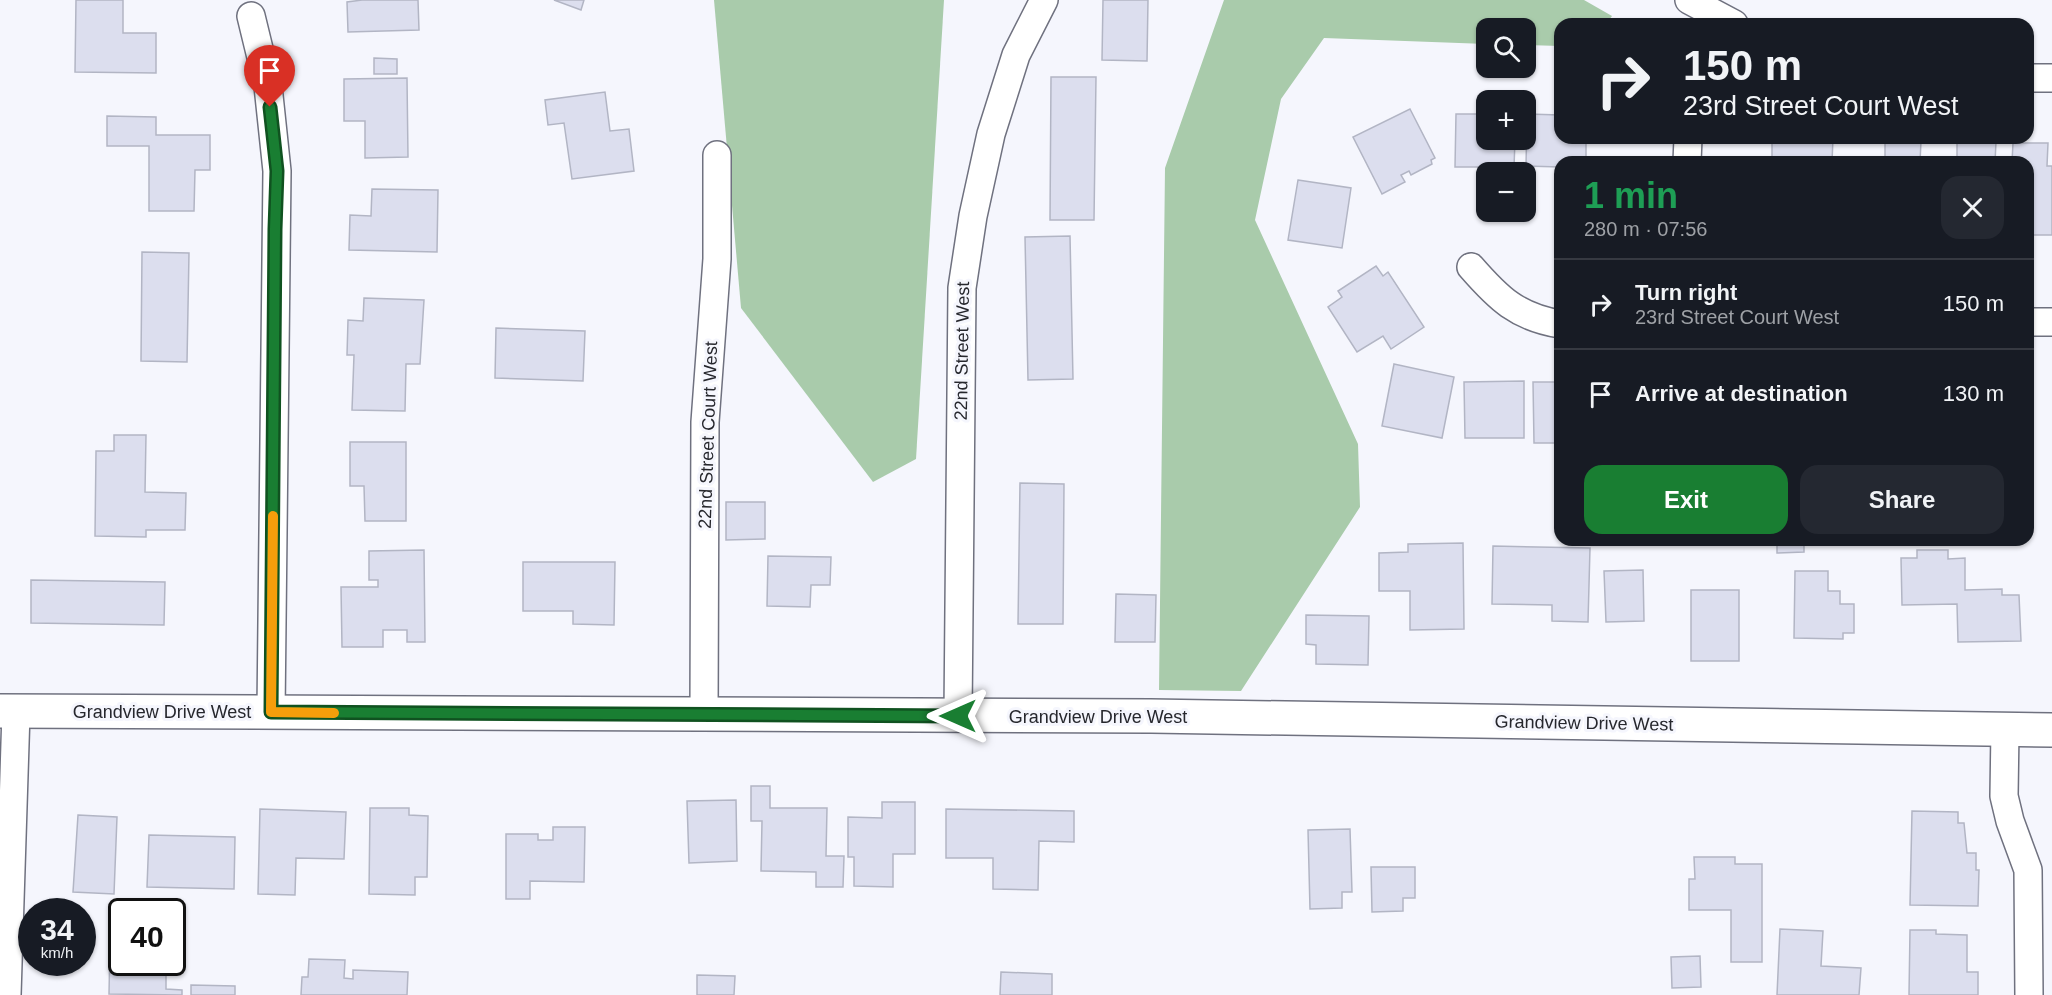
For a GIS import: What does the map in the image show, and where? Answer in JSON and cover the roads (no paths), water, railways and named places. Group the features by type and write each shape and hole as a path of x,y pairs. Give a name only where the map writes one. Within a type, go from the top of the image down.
{"street":[{"name":"22nd Street West","path":"958,716 962,288 973,216 991,134 1016,55 1044,0"},
{"path":"1689,0 1723,18"},
{"path":"251,16 268,86 277,171 271,712"},
{"path":"2034,78 2052,78"},
{"name":"22nd Street Court West","path":"704,716 705,422 717,259 717,155"},
{"path":"1470,267 1497,297 1514,309 1533,318 1554,323"},
{"path":"2034,322 2052,322"},
{"name":"Grandview Drive West","path":"8,711 958,716 2052,730"},
{"path":"7,995 8,711"},
{"path":"2005,729 2004,796 2010,821 2028,870 2030,995"}]}
